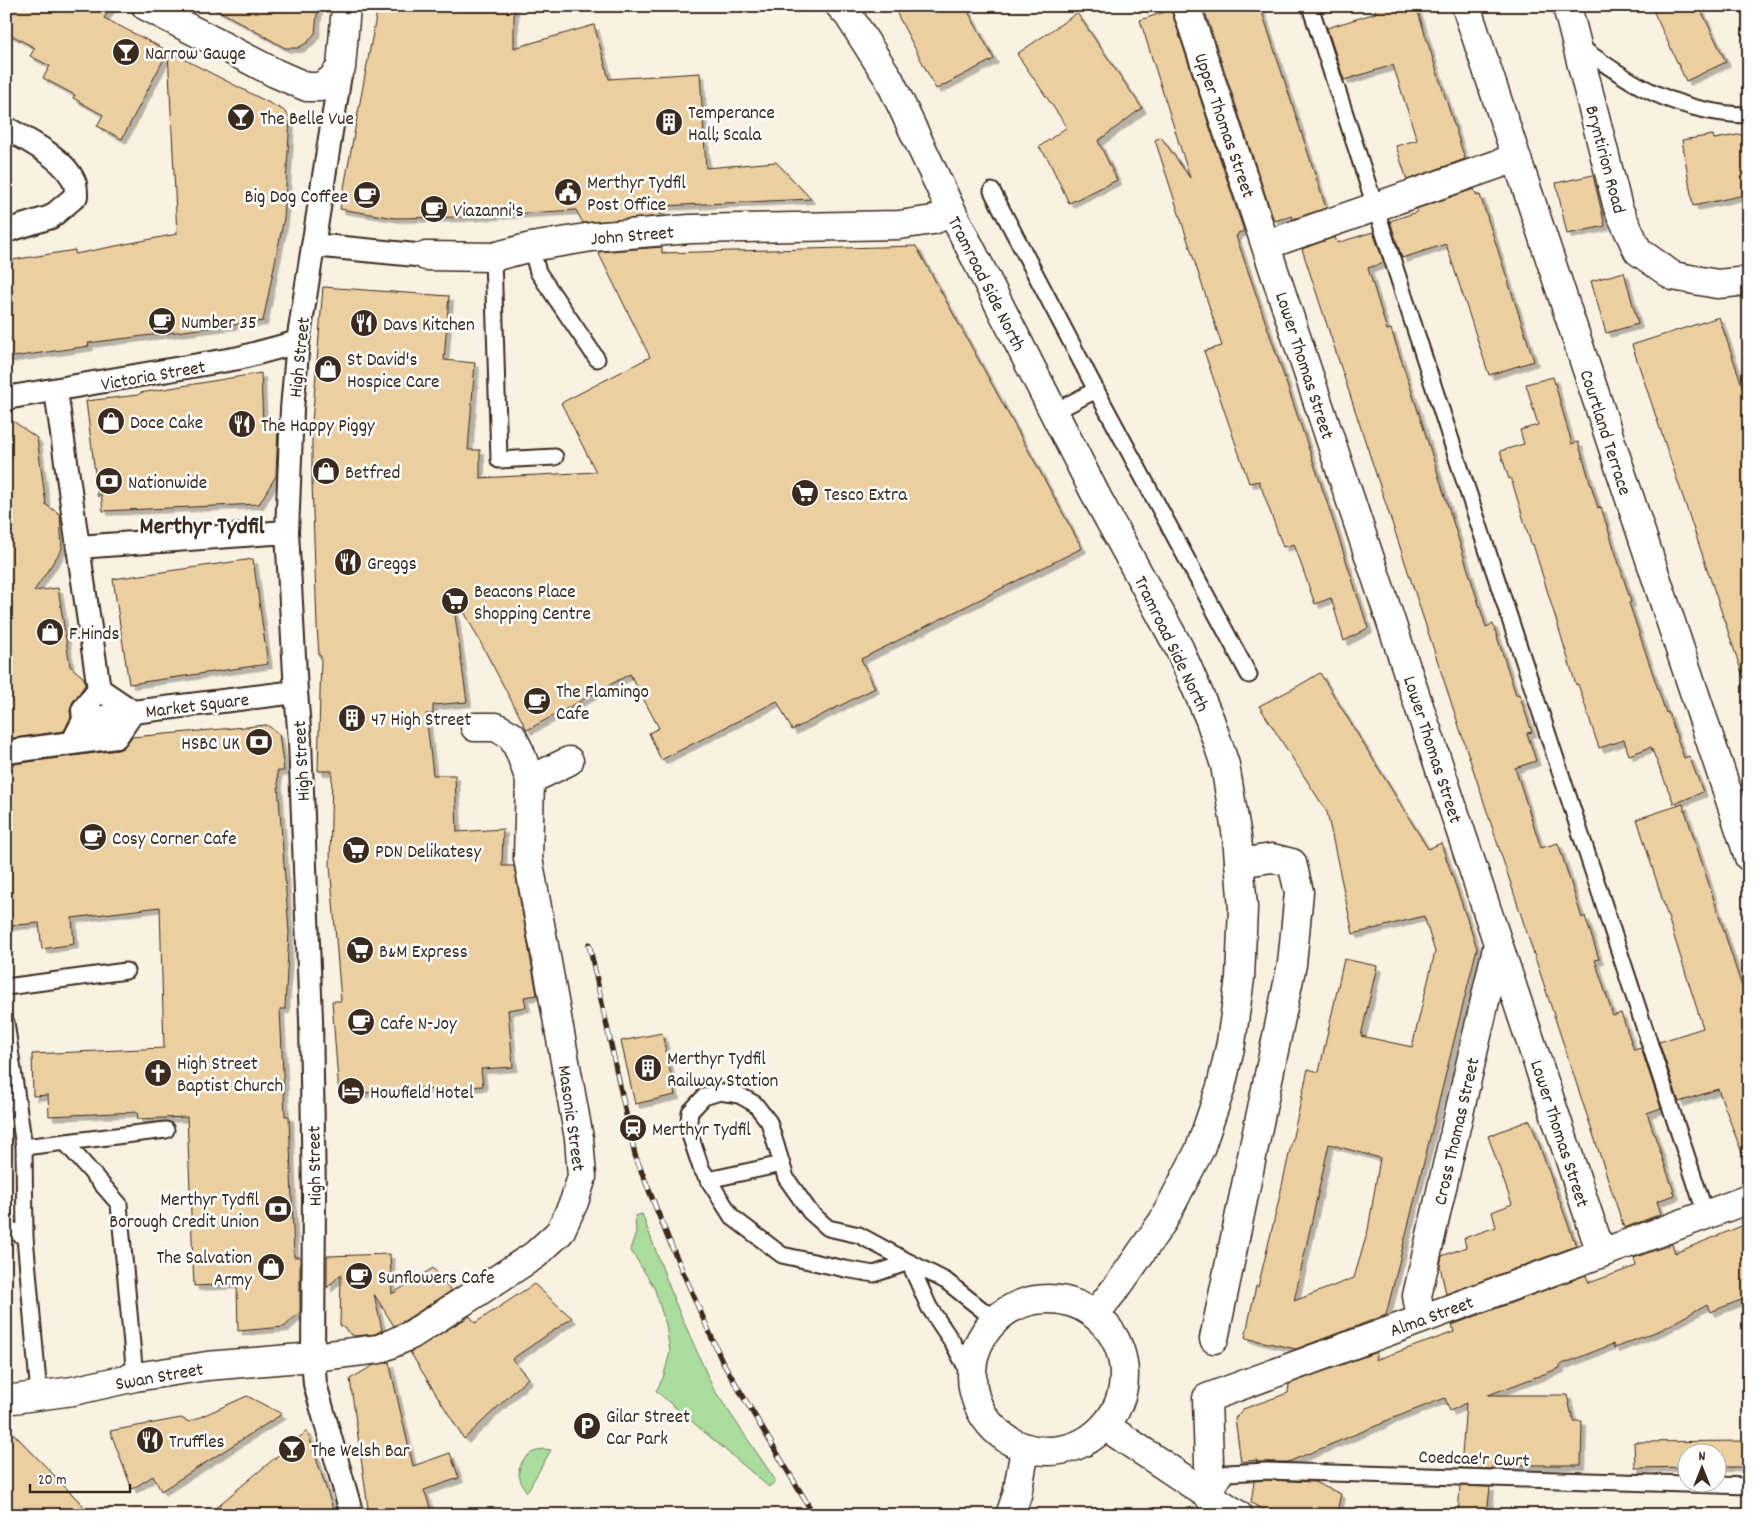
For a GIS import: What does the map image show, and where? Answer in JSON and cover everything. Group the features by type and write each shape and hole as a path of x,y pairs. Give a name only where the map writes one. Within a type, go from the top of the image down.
{"street":[{"path":"146,6 275,73 307,87 320,87 331,80 341,68"},
{"name":"High Street","path":"346,6 341,68 298,342 292,409 287,532 300,741 311,1019 314,1195 312,1357 315,1384 352,1515"},
{"name":"Tramroad Side North","path":"840,6 849,16 888,79 952,212 1099,501 1179,648 1210,720 1225,765 1237,837 1243,908 1240,978 1221,1087 1200,1149 1163,1221 1120,1283 1095,1314"},
{"name":"Upper Thomas Street","path":"1186,6 1266,245"},
{"name":"Courtland Terrace","path":"1466,6 1749,857"},
{"name":"Bryntirion Road","path":"1567,6 1618,208 1638,251 1673,276 1717,284 1749,281"},
{"path":"6,128 53,157 65,168 75,184 76,196 65,207 51,217 16,228"},
{"path":"1266,245 1516,158"},
{"name":"John Street","path":"312,245 426,256 493,257 531,247 592,237 690,229 898,225 933,220 952,212"},
{"name":"Lower Thomas Street","path":"1266,245 1601,1253"},
{"name":"Victoria Street","path":"6,398 56,391 239,358 298,342"},
{"path":"56,391 99,689 83,710 84,720 72,743"},
{"path":"78,547 287,532"},
{"name":"Market Square","path":"99,689 133,712 296,692"},
{"path":"84,720 133,712"},
{"path":"6,752 116,737 133,712"},
{"name":"Masonic Street","path":"312,1357 379,1349 411,1336 535,1255 560,1232 574,1202 582,1177 578,1138 528,858 530,780 512,736 496,727 475,727"},
{"path":"530,780 568,761"},
{"path":"1214,1339 1292,964 1299,892 1292,863 1272,858 1240,863"},
{"name":"Cross Thomas Street","path":"1421,1318 1417,1296 1498,944"},
{"name":"Alma Street","path":"1213,1506 1208,1398 1421,1318 1749,1199"},
{"path":"1049,1298 1073,1302 1095,1314 1112,1333 1122,1355 1125,1381 1118,1405 1105,1426 1082,1444 1054,1452 1026,1448 1004,1438 986,1421 974,1399 970,1375 974,1351 986,1329 995,1320 1003,1312 1025,1302 1049,1298"},
{"name":"Swan Street","path":"6,1400 73,1391 135,1377 207,1366 312,1357"},
{"path":"1105,1426 1213,1506 1238,1515"},
{"path":"1010,1515 1026,1448"}],"lane":[{"path":"1310,6 1706,1215"},
{"path":"1576,44 1642,87 1687,106 1730,115 1749,115"},
{"path":"992,191 1249,675"},
{"path":"531,247 538,272 597,359"},
{"path":"493,257 499,460 555,457"},
{"path":"1054,412 1096,390"},
{"path":"6,987 126,971"},
{"path":"6,1022 24,1147 25,1237 39,1395"},
{"path":"909,1262 874,1274 845,1270 782,1254 732,1217 708,1180 701,1168 688,1129 690,1112 704,1097 720,1092 739,1095 755,1104 769,1122 786,1178 810,1212 828,1228 859,1235 946,1281 995,1320"},
{"path":"24,1147 166,1130"},
{"path":"65,1142 119,1204 135,1377"},
{"path":"708,1180 782,1164"},
{"path":"6,1227 25,1237"},
{"path":"909,1262 929,1307 970,1375"},
{"name":"Coedcae'r Cwrt","path":"1213,1506 1228,1473 1267,1471 1749,1486"}],"green space":[{"path":"642,1214 675,1302 713,1388 776,1481 769,1487 656,1391 663,1378 670,1352 666,1325 654,1287 630,1249 636,1233 635,1216"},
{"path":"543,1449 551,1450 527,1492 520,1478 520,1465 528,1455"}],"building":[{"path":"6,6 111,6 104,18 168,51 122,139 97,126 103,115 73,98 75,95 43,78 50,66 30,56 35,48 6,32"},
{"path":"211,6 318,6 315,33 308,42 298,48 285,48"},
{"path":"378,6 514,6 514,48 594,25 609,79 700,73 706,168 776,162 811,199 661,206 661,216 583,223 576,210 460,217 395,218 340,209"},
{"path":"893,6 965,6 994,59 936,89"},
{"path":"1203,6 1260,6 1326,208 1293,219 1292,216 1274,221"},
{"path":"1374,6 1416,6 1465,159 1407,180 1396,146 1417,140 1393,65 1344,80 1327,28 1376,13"},
{"path":"1651,6 1699,6 1726,62 1686,81"},
{"path":"1171,10 1244,231 1236,236 1368,628 1344,641 1331,598 1315,604 1294,544 1283,547 1259,481 1249,483 1204,351 1222,346 1155,140 1161,137 1190,178 1140,20"},
{"path":"1077,13 1142,108 1098,141 1117,180 1069,203 1048,159 1039,147 1067,127 1017,54"},
{"path":"168,51 283,110 290,117 284,218 263,321 88,343 89,346 6,358 6,261 75,250 75,254 177,234"},
{"path":"1749,133 1749,194 1693,206 1682,140 1713,135 1714,139"},
{"path":"1593,175 1605,226 1567,234 1556,183"},
{"path":"1474,189 1477,196 1480,195 1534,361 1489,375 1446,244 1402,258 1390,221 1417,212 1416,209"},
{"path":"1373,232 1384,263 1368,268 1387,330 1391,329 1486,627 1493,624 1516,695 1519,694 1532,732 1527,733 1536,761 1515,768 1541,848 1558,843 1582,918 1585,916 1599,959 1595,960 1613,1016 1621,1013 1634,1050 1641,1048 1661,1108 1647,1113 1675,1195 1657,1201 1661,1214 1624,1228 1302,249 1335,237 1337,243"},
{"path":"916,246 1082,548 861,659 875,688 792,730 777,701 661,760 649,733 659,728 630,674 527,730 451,587 467,702 433,705 433,714 426,714 433,775 455,775 457,832 503,829 502,866 514,866 537,995 524,997 526,1007 508,1010 513,1067 481,1069 483,1086 425,1090 425,1088 339,1095 332,1001 341,1001 330,865 332,771 318,771 321,656 319,656 317,626 312,482 312,423 323,287 449,296 444,360 475,363 468,450 480,450 480,478 596,472 561,403 650,357 598,252 662,247 662,253"},
{"path":"1624,272 1638,324 1606,333 1591,281"},
{"path":"1719,317 1749,406 1749,679 1744,679 1632,345"},
{"path":"261,373 263,427 278,427 276,476 259,504 103,511 101,493 98,497 86,401 138,395 140,393"},
{"path":"1553,377 1572,444 1578,442 1598,508 1601,507 1631,602 1629,603 1666,713 1668,712 1684,758 1689,756 1703,792 1674,804 1651,747 1629,755 1624,740 1599,748 1578,684 1576,685 1511,478 1509,479 1500,451 1524,444 1520,430 1538,425 1526,384"},
{"path":"6,416 37,438 46,505 60,514 62,549 34,591 58,588 70,666 84,678 85,685 72,703 71,717 64,731 6,739"},
{"path":"253,559 268,664 129,684 113,579"},
{"path":"1320,673 1428,849 1441,843 1477,948 1386,1315 1296,1349 1245,1338 1256,1286 1258,1287 1277,1208 1308,1069 1319,1072 1344,959 1377,966 1361,1036 1412,1047 1435,952 1424,916 1353,934 1327,812 1259,706","holes":["1329,1144 1380,1158 1368,1230 1354,1278 1294,1301"]},
{"path":"267,725 279,734 284,771 277,771 289,932 285,1009 280,1009 285,1116 289,1116 294,1257 300,1257 300,1312 284,1327 238,1331 237,1284 194,1286 187,1117 138,1119 137,1112 49,1116 48,1095 33,1096 32,1054 164,1048 160,907 72,918 74,944 42,949 39,923 6,926 6,765 118,750 123,748 132,737"},
{"path":"1683,804 1749,1009 1749,1163 1746,1164 1718,1089 1679,1102 1659,1042 1703,1028 1637,819"},
{"name":"Merthyr Tydfil Railway Station","path":"662,1033 675,1095 635,1104 621,1041"},
{"path":"1530,1120 1576,1246 1446,1294 1440,1266 1442,1256 1466,1247 1464,1238 1496,1227 1492,1212 1512,1204 1488,1136"},
{"path":"1749,1223 1749,1297 1710,1312 1707,1304 1663,1329 1614,1348 1613,1344 1560,1365 1560,1368 1488,1395 1567,1395 1573,1421 1582,1421 1581,1465 1493,1465 1492,1469 1461,1468 1466,1403 1450,1411 1445,1398 1288,1462 1256,1462 1257,1460 1241,1462 1235,1418 1243,1409 1288,1393 1289,1384 1377,1352 1375,1360 1454,1332 1452,1325 1586,1275 1589,1283 1636,1266 1634,1258 1672,1244 1675,1253"},
{"path":"390,1254 392,1294 433,1268 451,1291 394,1326 374,1294 382,1330 375,1334 354,1336 340,1325 341,1274 327,1288 327,1256"},
{"path":"534,1284 572,1318 512,1359 528,1378 464,1439 410,1352 470,1316 475,1323"},
{"path":"389,1362 413,1466 450,1453 459,1478 424,1490 433,1515 369,1515 350,1379 374,1365"},
{"path":"247,1396 282,1414 161,1491 153,1476 132,1489 110,1431 181,1418 189,1422"},
{"path":"6,1426 47,1468 92,1515 6,1515"},
{"path":"307,1431 335,1515 207,1515"},
{"path":"1749,1441 1749,1467 1728,1467 1728,1444 1678,1444 1678,1467 1635,1468 1634,1442"},
{"path":"1254,1481 1314,1482 1341,1494 1336,1515 1274,1515 1251,1503"},
{"path":"1460,1486 1490,1487 1487,1515 1458,1515"}],"railway":[{"path":"589,944 635,1155 668,1238 722,1361 814,1515"}],"place":[{"name":"Narrow Gauge","path":"126,52"},
{"name":"The Belle Vue","path":"241,117"},
{"name":"Temperance Hall; Scala","path":"669,122"},
{"name":"Merthyr Tydfil Post Office","path":"568,192"},
{"name":"Big Dog Coffee","path":"367,195"},
{"name":"Viazanni's","path":"434,209"},
{"name":"Number 35","path":"162,321"},
{"name":"Davs Kitchen","path":"364,323"},
{"name":"St David's Hospice Care","path":"328,369"},
{"name":"Doce Cake","path":"111,421"},
{"name":"The Happy Piggy","path":"242,424"},
{"name":"Betfred","path":"326,471"},
{"name":"Nationwide","path":"109,481"},
{"name":"Tesco Extra","path":"805,493"},
{"name":"Greggs","path":"348,562"},
{"name":"Beacons Place Shopping Centre","path":"455,601"},
{"name":"F.Hinds","path":"50,632"},
{"name":"The Flamingo Cafe","path":"537,701"},
{"name":"47 High Street","path":"352,718"},
{"name":"HSBC UK","path":"259,742"},
{"name":"Cosy Corner Cafe","path":"93,837"},
{"name":"PDN Delikatesy","path":"356,850"},
{"name":"B&M Express","path":"360,950"},
{"name":"Cafe N-Joy","path":"361,1022"},
{"name":"Merthyr Tydfil Railway Station","path":"648,1068"},
{"name":"High Street Baptist Church","path":"158,1073"},
{"name":"Howfield Hotel","path":"351,1091"},
{"name":"Merthyr Tydfil","path":"633,1128"},
{"name":"Merthyr Tydfil Borough Credit Union","path":"278,1209"},
{"name":"The Salvation Army","path":"271,1267"},
{"name":"Sunflowers Cafe","path":"359,1276"},
{"name":"Gilar Street Car Park","path":"587,1426"},
{"name":"Truffles","path":"150,1440"},
{"name":"The Welsh Bar","path":"292,1449"}],"district":[{"name":"Merthyr Tydfil","path":"202,525"}]}
